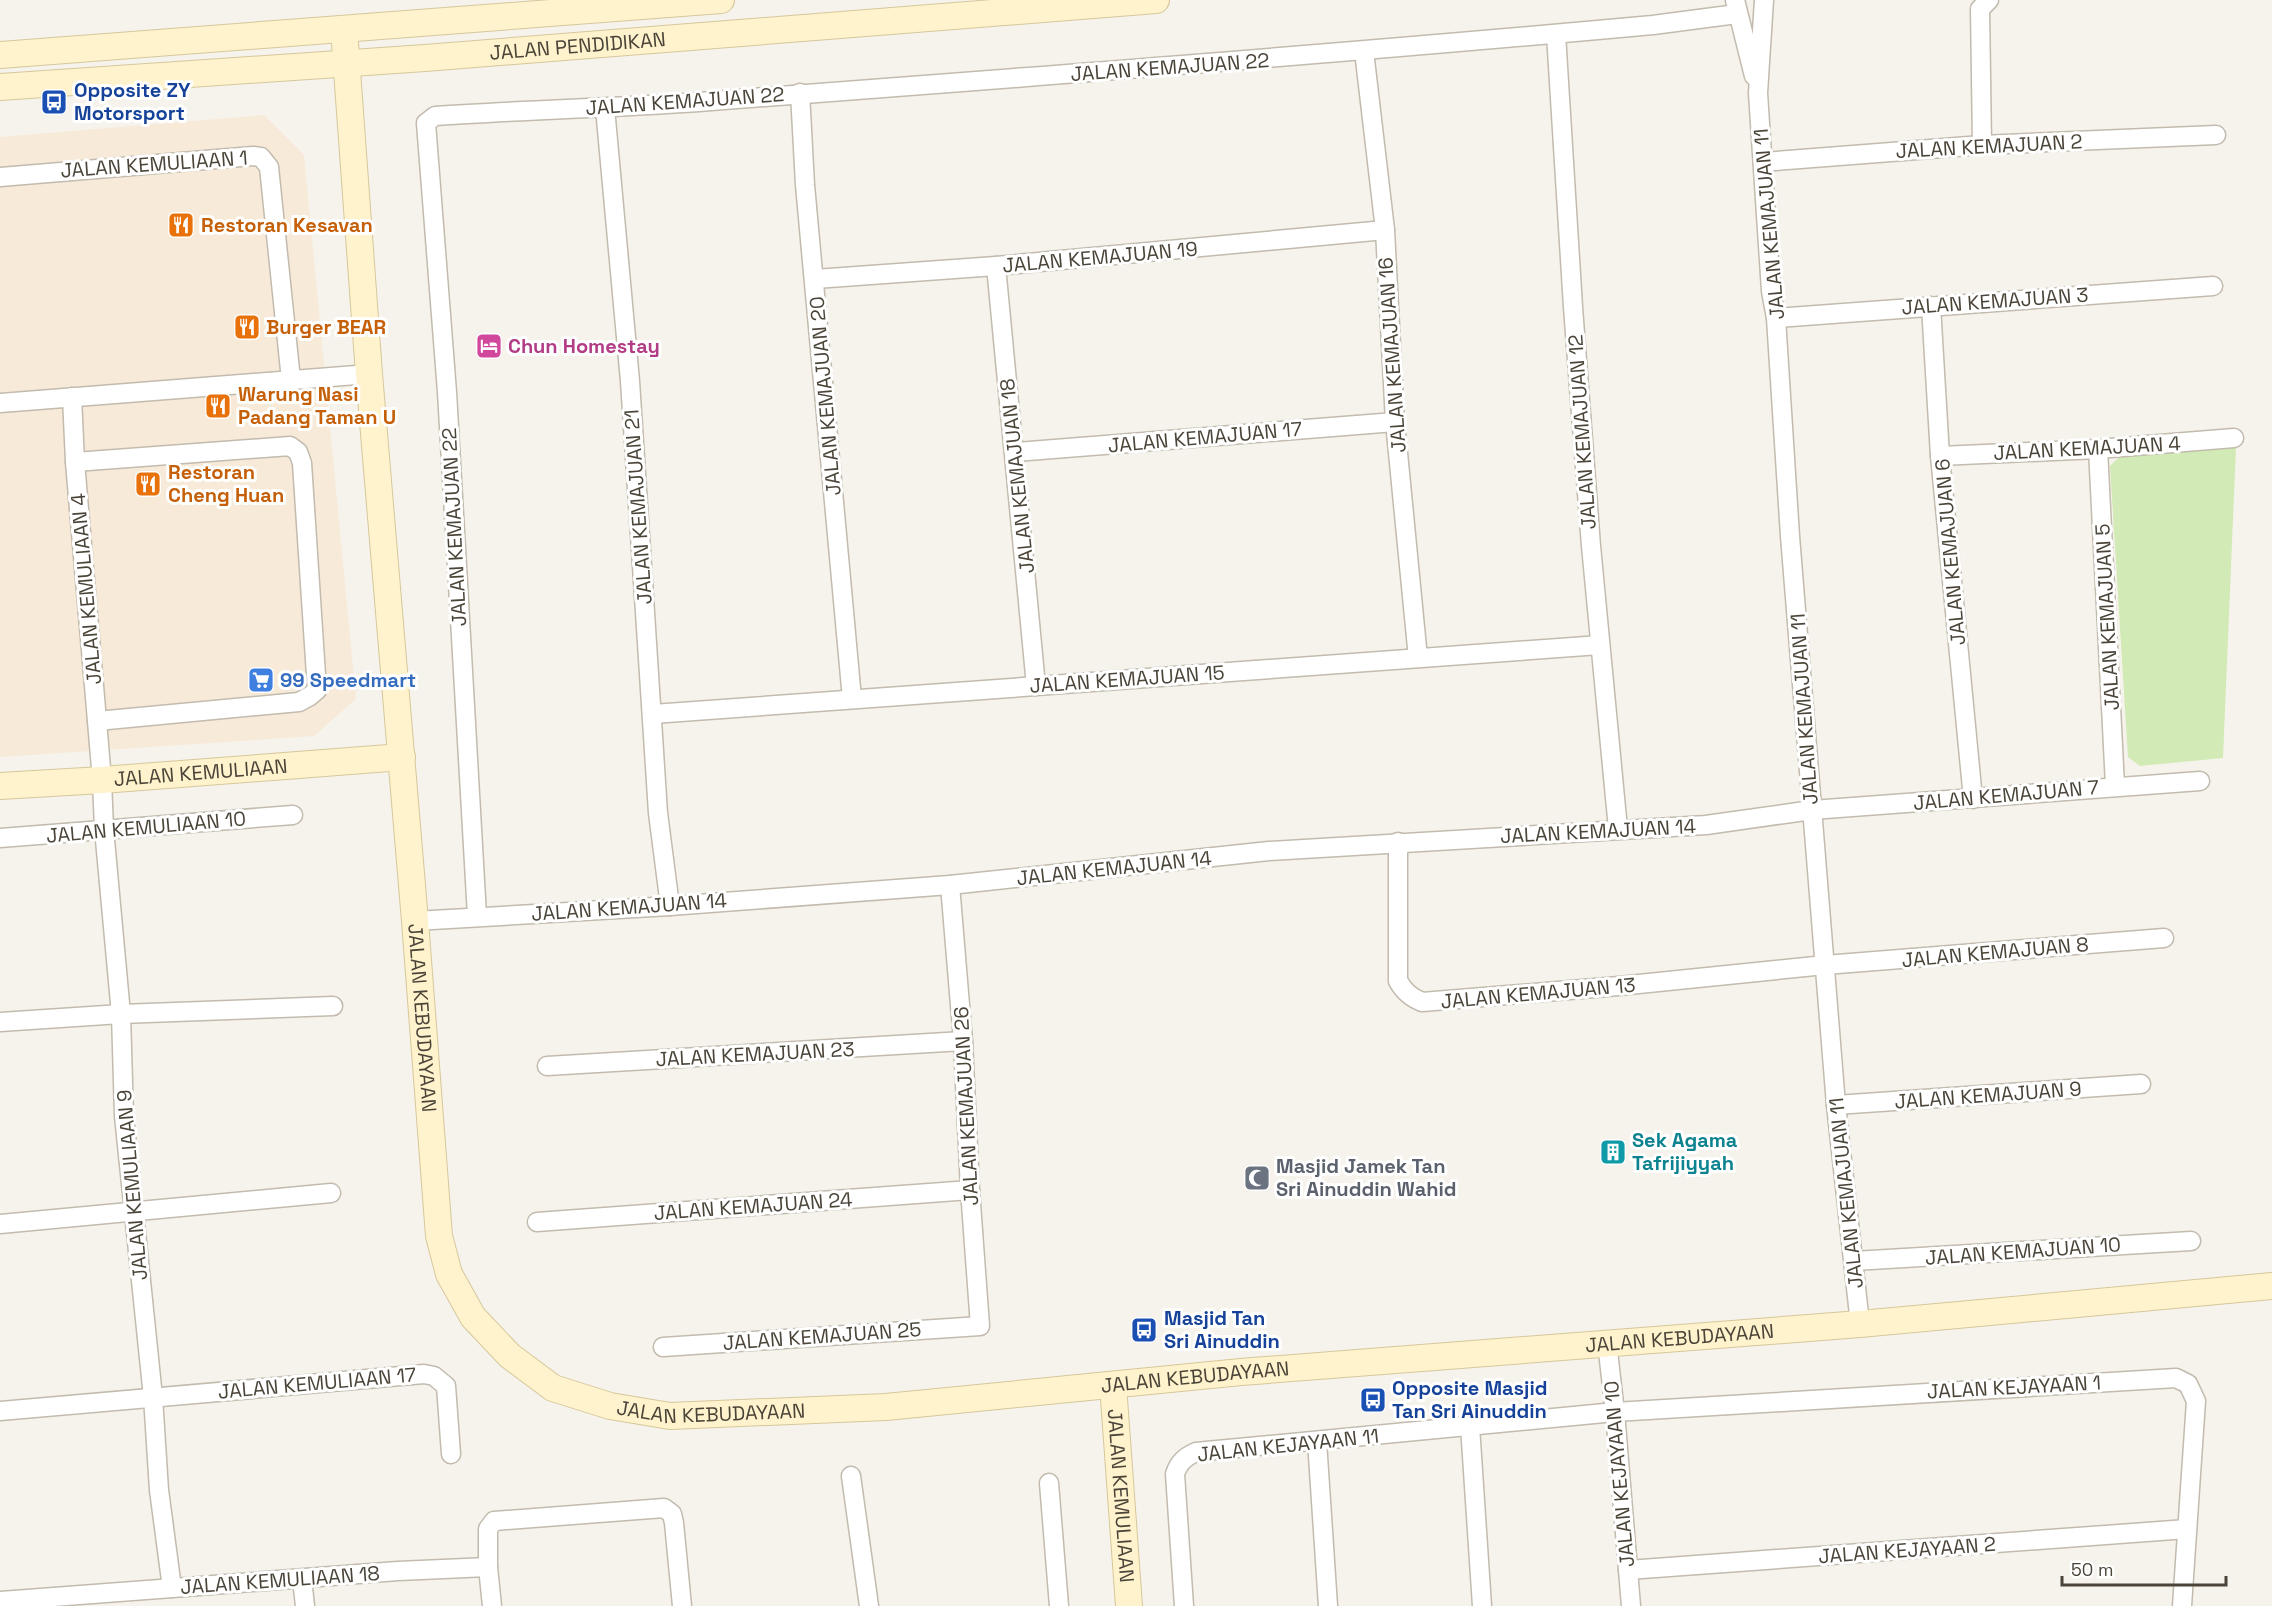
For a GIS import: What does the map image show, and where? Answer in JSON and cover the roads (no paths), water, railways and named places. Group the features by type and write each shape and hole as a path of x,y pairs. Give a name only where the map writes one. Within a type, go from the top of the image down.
{"street":[{"name":"JALAN PENDIDIKAN","path":"0,55 344,29 587,5 721,0"},
{"name":"JALAN PENDIDIKAN","path":"0,87 347,63 1156,0"},
{"name":"JALAN KEMAJUAN 11","path":"1764,0 1758,93 1771,291 1776,318 1836,1105 1860,1324"},
{"path":"1982,145 1980,9 1989,0"},
{"name":"JALAN KEMAJUAN 11","path":"1736,7 1758,93"},
{"name":"JALAN KEMAJUAN 22","path":"477,916 447,392 426,123 435,116 605,108 1364,51 1653,25 1736,7"},
{"name":"JALAN KEBUDAYAAN","path":"344,29 369,374 402,757 439,1236 449,1274 473,1317 510,1356 553,1388 610,1406 670,1416 886,1407 1313,1366 1860,1324 2272,1286"},
{"name":"JALAN KEMAJUAN 12","path":"1556,34 1573,307 1600,645 1618,829"},
{"name":"JALAN KEMAJUAN 16","path":"1364,51 1385,230 1395,422 1418,658"},
{"name":"JALAN KEMAJUAN 20","path":"800,93 805,185 852,699"},
{"name":"JALAN KEMAJUAN 21","path":"605,108 630,381 658,813 670,906"},
{"name":"JALAN KEMAJUAN 2","path":"1763,162 1982,145 2216,135"},
{"name":"JALAN KEMULIAAN 1","path":"0,177 261,157 269,167 291,380"},
{"name":"JALAN KEMAJUAN 19","path":"814,279 996,266 1385,230"},
{"name":"JALAN KEMAJUAN 18","path":"996,266 1036,686"},
{"name":"JALAN KEMAJUAN 3","path":"1776,318 2213,285"},
{"name":"JALAN KEMAJUAN 6","path":"1931,306 1940,456 1973,799"},
{"path":"0,403 369,374"},
{"name":"JALAN KEMULIAAN 4","path":"72,397 75,462 102,780"},
{"name":"JALAN KEMAJUAN 17","path":"1015,452 1395,422"},
{"name":"JALAN KEMAJUAN 4","path":"1940,456 2098,449 2234,438"},
{"path":"75,462 290,446 298,452 302,462 317,690 300,702 97,721"},
{"name":"JALAN KEMAJUAN 5","path":"2098,449 2115,786"},
{"name":"JALAN KEMAJUAN 15","path":"653,714 1600,645"},
{"name":"JALAN KEMULIAAN","path":"0,786 402,757"},
{"name":"JALAN KEMULIAAN 9","path":"102,780 104,830 121,1014 124,1116 153,1397 159,1490 172,1588"},
{"name":"JALAN KEMAJUAN 7","path":"1812,810 2200,781"},
{"name":"JALAN KEMAJUAN 14","path":"415,921 670,906 950,885 1269,852 1398,842 1706,825 1812,810"},
{"name":"JALAN KEMULIAAN 10","path":"0,838 293,815"},
{"name":"JALAN KEMAJUAN 13","path":"1398,842 1398,981 1403,990 1422,1002 1619,986 1825,965"},
{"name":"JALAN KEMAJUAN 26","path":"950,885 963,1041 970,1190 980,1326"},
{"name":"JALAN KEMAJUAN 8","path":"1825,965 2164,938"},
{"path":"0,1022 121,1014 333,1006"},
{"name":"JALAN KEMAJUAN 23","path":"547,1066 963,1041"},
{"name":"JALAN KEMAJUAN 9","path":"1836,1105 2141,1084"},
{"name":"JALAN KEMAJUAN 24","path":"537,1222 970,1190"},
{"path":"0,1224 331,1193"},
{"name":"JALAN KEMAJUAN 10","path":"1854,1262 2191,1240"},
{"name":"JALAN KEMAJUAN 25","path":"663,1347 980,1326"},
{"name":"JALAN KEJAYAAN 10","path":"1607,1343 1631,1606"},
{"name":"JALAN KEMULIAAN 17","path":"153,1397 424,1374 434,1376 447,1386 451,1454"},
{"name":"JALAN KEJAYAAN 1","path":"1615,1412 2176,1378 2188,1384 2196,1401 2182,1606"},
{"name":"JALAN KEMULIAAN","path":"1113,1385 1129,1606"},
{"path":"0,1411 153,1397"},
{"name":"JALAN KEJAYAAN 11","path":"1184,1606 1175,1474 1178,1465 1186,1457 1196,1452 1615,1412"},
{"path":"1470,1426 1482,1606"},
{"path":"1317,1441 1328,1606"},
{"path":"851,1476 869,1606"},
{"path":"1049,1483 1059,1606"},
{"path":"492,1606 488,1567 488,1529 494,1521 664,1508 668,1510 674,1522 682,1606"},
{"name":"JALAN KEJAYAAN 2","path":"1628,1570 2187,1529"},
{"name":"JALAN KEMULIAAN 18","path":"0,1601 488,1567"},
{"path":"302,1579 304,1606"}],"place":[{"name":"Opposite ZY Motorsport","path":"54,102"},
{"name":"Restoran Kesavan","path":"181,225"},
{"name":"Burger BEAR","path":"247,327"},
{"name":"Chun Homestay","path":"489,346"},
{"name":"Warung Nasi Padang Taman U","path":"218,406"},
{"name":"Restoran Cheng Huan","path":"148,484"},
{"name":"99 Speedmart","path":"261,680"},
{"name":"Sek Agama Tafrijiyyah","path":"1613,1152"},
{"name":"Masjid Jamek Tan Sri Ainuddin Wahid","path":"1257,1178"},
{"name":"Masjid Tan Sri Ainuddin","path":"1144,1330"},
{"name":"Opposite Masjid Tan Sri Ainuddin","path":"1373,1400"}]}
